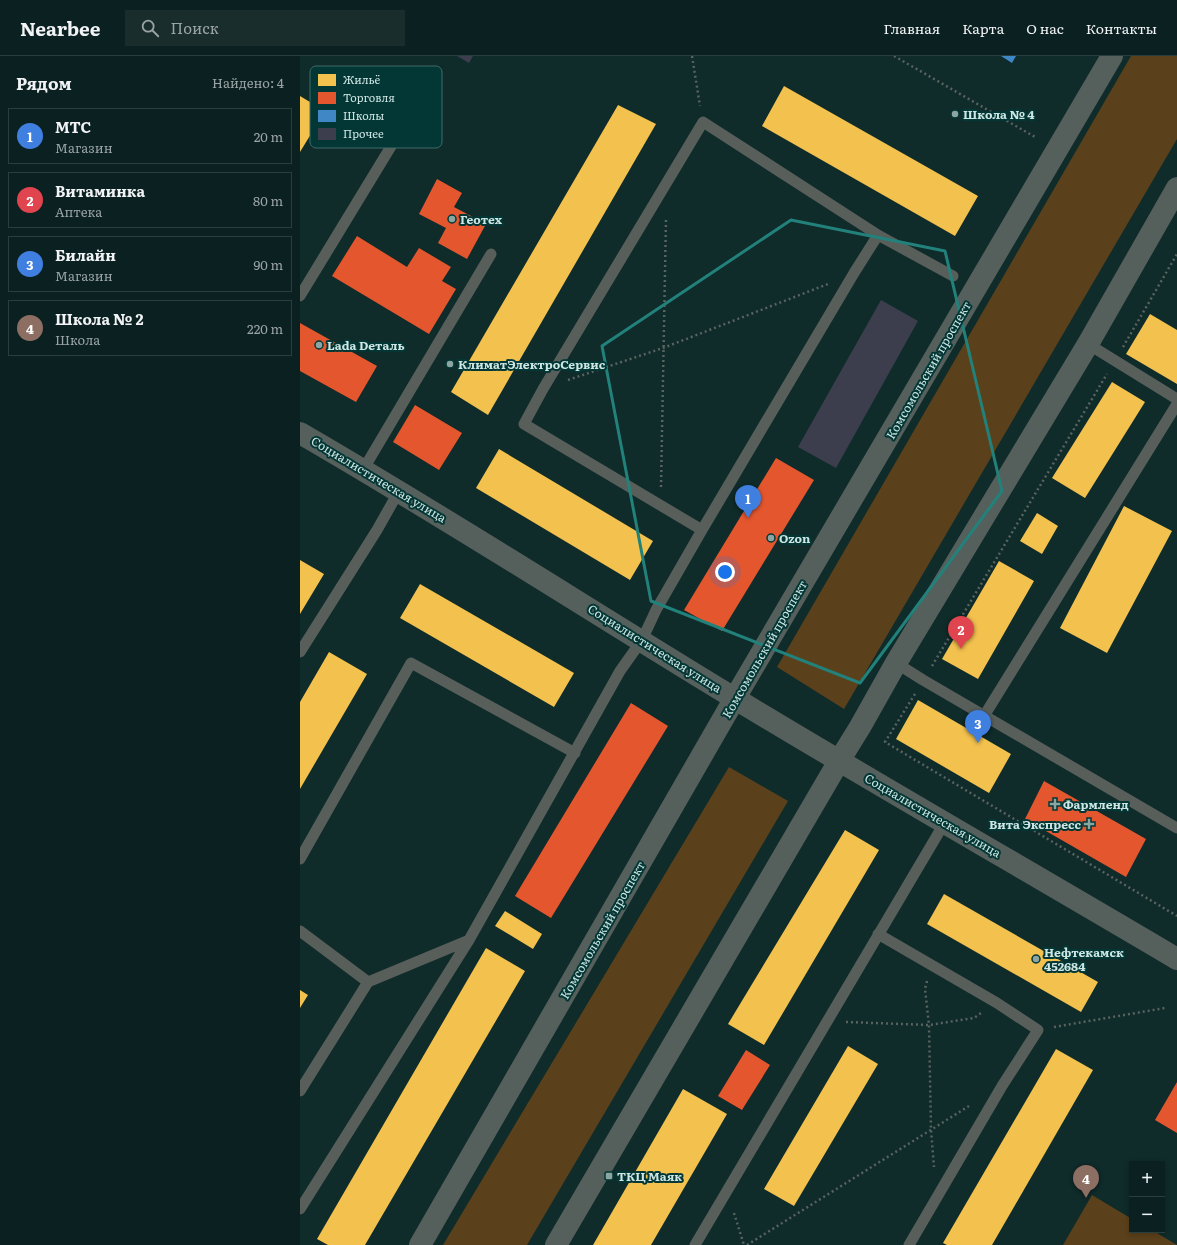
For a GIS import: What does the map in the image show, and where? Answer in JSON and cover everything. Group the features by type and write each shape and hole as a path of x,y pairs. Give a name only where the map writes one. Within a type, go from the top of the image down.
{"main road":[{"name":"Комсомольский проспект","path":"420,1245 735,698 1112,56"},
{"path":"556,1245 896,663 1088,344 1177,188"},
{"name":"Социалистическая улица","path":"300,433 399,491 839,761 1177,959"}],"lane":[{"path":"702,530 524,424 543,389 703,122 878,235 953,276"},
{"path":"300,296 390,148"},
{"path":"300,1209 469,940 575,754 620,671 642,640 656,610 702,530 878,235"},
{"path":"363,470 491,254"},
{"path":"1088,344 1177,399"},
{"path":"984,716 1177,404"},
{"path":"300,652 377,530 399,491"},
{"path":"300,859 411,663 575,754"},
{"path":"896,663 1177,828"},
{"path":"695,1245 945,822"},
{"path":"300,931 368,982"},
{"path":"878,934 997,1003 1038,1030 1002,1086 909,1245"},
{"path":"300,1091 368,982 469,940"}],"path":[{"path":"692,56 703,122"},
{"path":"894,56 1035,137"},
{"path":"660,506 666,185"},
{"path":"1177,254 885,742 1177,916"},
{"path":"543,389 663,348 854,274"},
{"path":"930,964 925,989 929,1025 931,1130 937,1197"},
{"path":"827,1021 929,1025 974,1018 997,1003"},
{"path":"1038,1030 1166,1008"},
{"path":"727,1191 745,1245 970,1106"}],"highlighted area":[{"path":"791,220 945,251 1002,491 860,683 651,601 602,346"}],"shaded area":[{"path":"1131,56 1177,56 1177,139 844,709 777,667"},
{"path":"729,767 788,801 527,1245 443,1245"},
{"path":"1092,1195 1129,1217 1129,1233 1157,1233 1177,1245 1063,1245"}],"building: Жильё":[{"path":"784,86 978,196 955,236 762,126"},
{"path":"300,96 310,102 310,136 300,152"},
{"path":"618,105 656,124 488,415 451,392"},
{"path":"1150,314 1177,330 1177,384 1126,354"},
{"path":"1112,382 1145,402 1085,498 1052,478"},
{"path":"499,449 653,541 630,580 476,488"},
{"path":"1124,506 1172,531 1107,653 1060,628"},
{"path":"1037,513 1058,526 1042,554 1020,541"},
{"path":"300,560 324,574 300,614"},
{"path":"999,561 1034,581 978,679 942,659"},
{"path":"420,584 574,673 554,707 400,618"},
{"path":"329,652 367,674 300,789 300,702"},
{"path":"918,700 1011,754 989,793 896,739"},
{"path":"845,830 879,850 764,1045 728,1024"},
{"path":"944,894 1098,982 1081,1012 927,924"},
{"path":"505,911 542,934 533,949 495,926"},
{"path":"486,948 525,971 365,1245 328,1245 317,1239"},
{"path":"300,990 308,995 300,1008"},
{"path":"848,1046 878,1064 794,1206 764,1189"},
{"path":"1056,1049 1093,1070 992,1245 947,1245 943,1243"},
{"path":"683,1089 727,1114 651,1245 593,1245"}],"building: Торговля":[{"name":"Геотех","path":"437,179 462,193 454,207 486,224 467,259 438,243 446,228 419,214"},
{"path":"357,236 407,267 419,248 451,267 442,281 456,289 429,334 332,276"},
{"name":"Lada Dеталь","path":"300,323 377,366 356,402 300,371"},
{"path":"415,405 462,433 439,470 393,442"},
{"path":"776,458 814,480 722,631 684,610"},
{"path":"631,703 668,726 551,918 515,896"},
{"path":"1044,781 1146,839 1126,877 1025,819"},
{"path":"746,1050 770,1065 742,1110 718,1096"},
{"path":"1177,1082 1177,1133 1155,1120"}],"building: Школы":[{"path":"1001,56 1016,56 1012,63"}],"building: Прочее":[{"path":"457,56 473,56 469,63"},
{"path":"881,300 918,321 836,468 798,447"}],"place":[{"name":"Школа № 4","path":"955,114"},
{"name":"Геотех","path":"452,219"},
{"name":"Lada Dеталь","path":"319,345"},
{"name":"КлиматЭлектроСервис","path":"450,364"},
{"name":"МТС","path":"748,518"},
{"name":"Ozon","path":"771,538"},
{"name":"Витаминка","path":"961,649"},
{"name":"Билайн","path":"978,743"},
{"name":"Фармленд","path":"1055,804"},
{"name":"Вита Экспресс","path":"1089,824"},
{"name":"Нефтекамск 452684","path":"1036,959"},
{"name":"ТКЦ Маяк","path":"609,1176"},
{"name":"Школа № 2","path":"1086,1198"}]}
